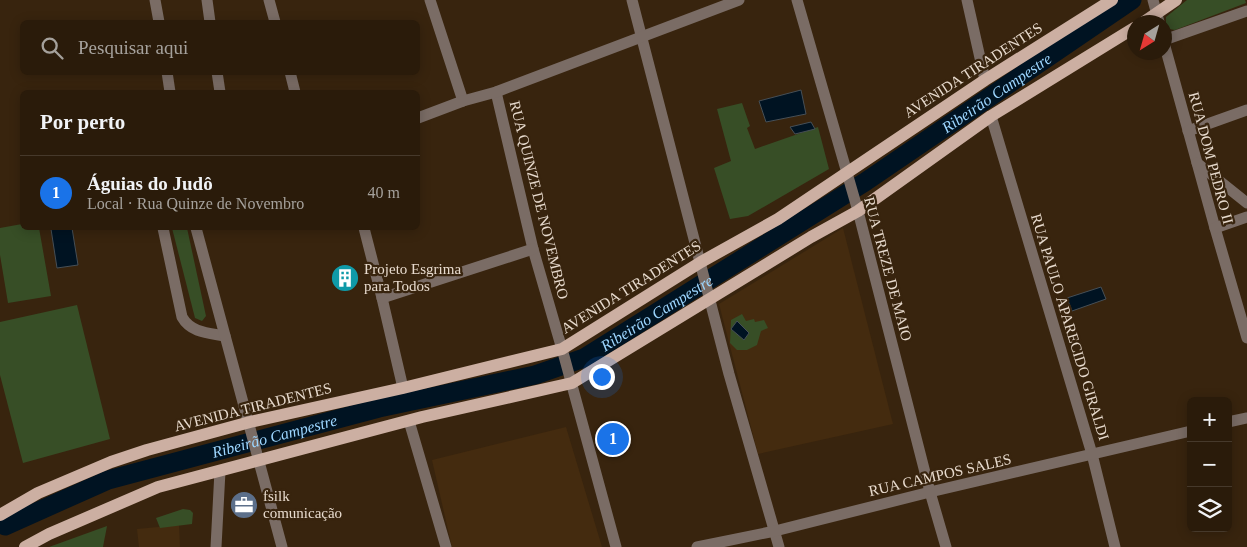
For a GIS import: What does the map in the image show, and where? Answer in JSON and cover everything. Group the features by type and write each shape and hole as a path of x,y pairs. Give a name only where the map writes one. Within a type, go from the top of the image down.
{"main road":[{"name":"AVENIDA TIRADENTES","path":"0,515 38,493 110,462 147,450 403,388 563,352 847,177 985,80 1112,0"},
{"path":"1156,10 1176,0"},
{"path":"26,547 49,534 158,487 220,471 258,457 570,380 708,294 811,237 992,116 1127,32"}],"street":[{"path":"155,0 159,20"},
{"path":"207,0 210,20"},
{"path":"269,0 274,20"},
{"path":"430,0 463,101"},
{"path":"632,0 729,374 779,547"},
{"path":"420,117 463,101 496,92 739,0"},
{"name":"RUA TREZE DE MAIO","path":"796,0 856,207 946,547"},
{"path":"967,0 985,80"},
{"path":"1172,38 1247,11"},
{"name":"RUA DOM PEDRO II","path":"1169,60 1247,338"},
{"path":"167,75 170,90"},
{"path":"217,75 220,90"},
{"path":"291,75 294,90"},
{"name":"RUA QUINZE DE NOVEMBRO","path":"496,92 533,249 616,547"},
{"path":"1188,131 1247,110"},
{"name":"RUA PAULO APARECIDO GIRALDI","path":"992,116 1092,454 1115,547"},
{"path":"1197,163 1247,203"},
{"path":"1215,228 1247,217"},
{"path":"163,230 182,317 191,329 226,336"},
{"path":"197,230 282,547"},
{"path":"365,230 403,388"},
{"path":"382,298 533,249"},
{"path":"1232,421 1247,418"},
{"path":"408,421 446,547"},
{"name":"RUA CAMPOS SALES","path":"697,547 775,531 930,492 1187,432"},
{"path":"216,547 220,471"}],"shaded area":[{"path":"843,228 893,424 758,454 719,304"},
{"path":"566,427 602,547 452,547 432,460"},
{"path":"179,525 180,547 139,547 137,529"}],"green space":[{"path":"1187,0 1245,0 1246,3 1175,30 1172,30 1172,15 1168,15"},
{"path":"742,103 750,126 747,128 755,149 818,127 829,169 748,216 730,219 714,168 731,161 717,109"},
{"path":"20,224 20,230 39,230 51,296 8,303 0,255 0,228"},
{"path":"173,230 187,230 206,316 202,321 195,318"},
{"path":"77,305 110,439 23,463 0,375 0,322"},
{"path":"742,314 746,321 754,319 755,322 764,320 768,328 761,331 757,345 747,350 737,350 730,343 731,320"},
{"path":"183,509 190,510 193,513 192,524 160,528 156,518"},
{"path":"107,526 103,547 49,547"}],"water":[{"path":"801,90 806,114 766,122 759,101"},
{"path":"811,122 815,129 795,134 790,127"},
{"path":"51,230 72,230 78,265 57,268"},
{"path":"1101,287 1106,299 1072,311 1067,298"},
{"path":"737,321 749,333 744,340 731,329"}],"waterway":[{"name":"Ribeirão Campestre","path":"5,526 108,480 379,408 535,375 584,358 865,182 1132,0"}],"place":[{"name":"Projeto Esgrima para Todos","path":"345,278"},
{"name":"Águias do Judô","path":"613,439"},
{"name":"fsilk comunicação","path":"244,505"}]}
